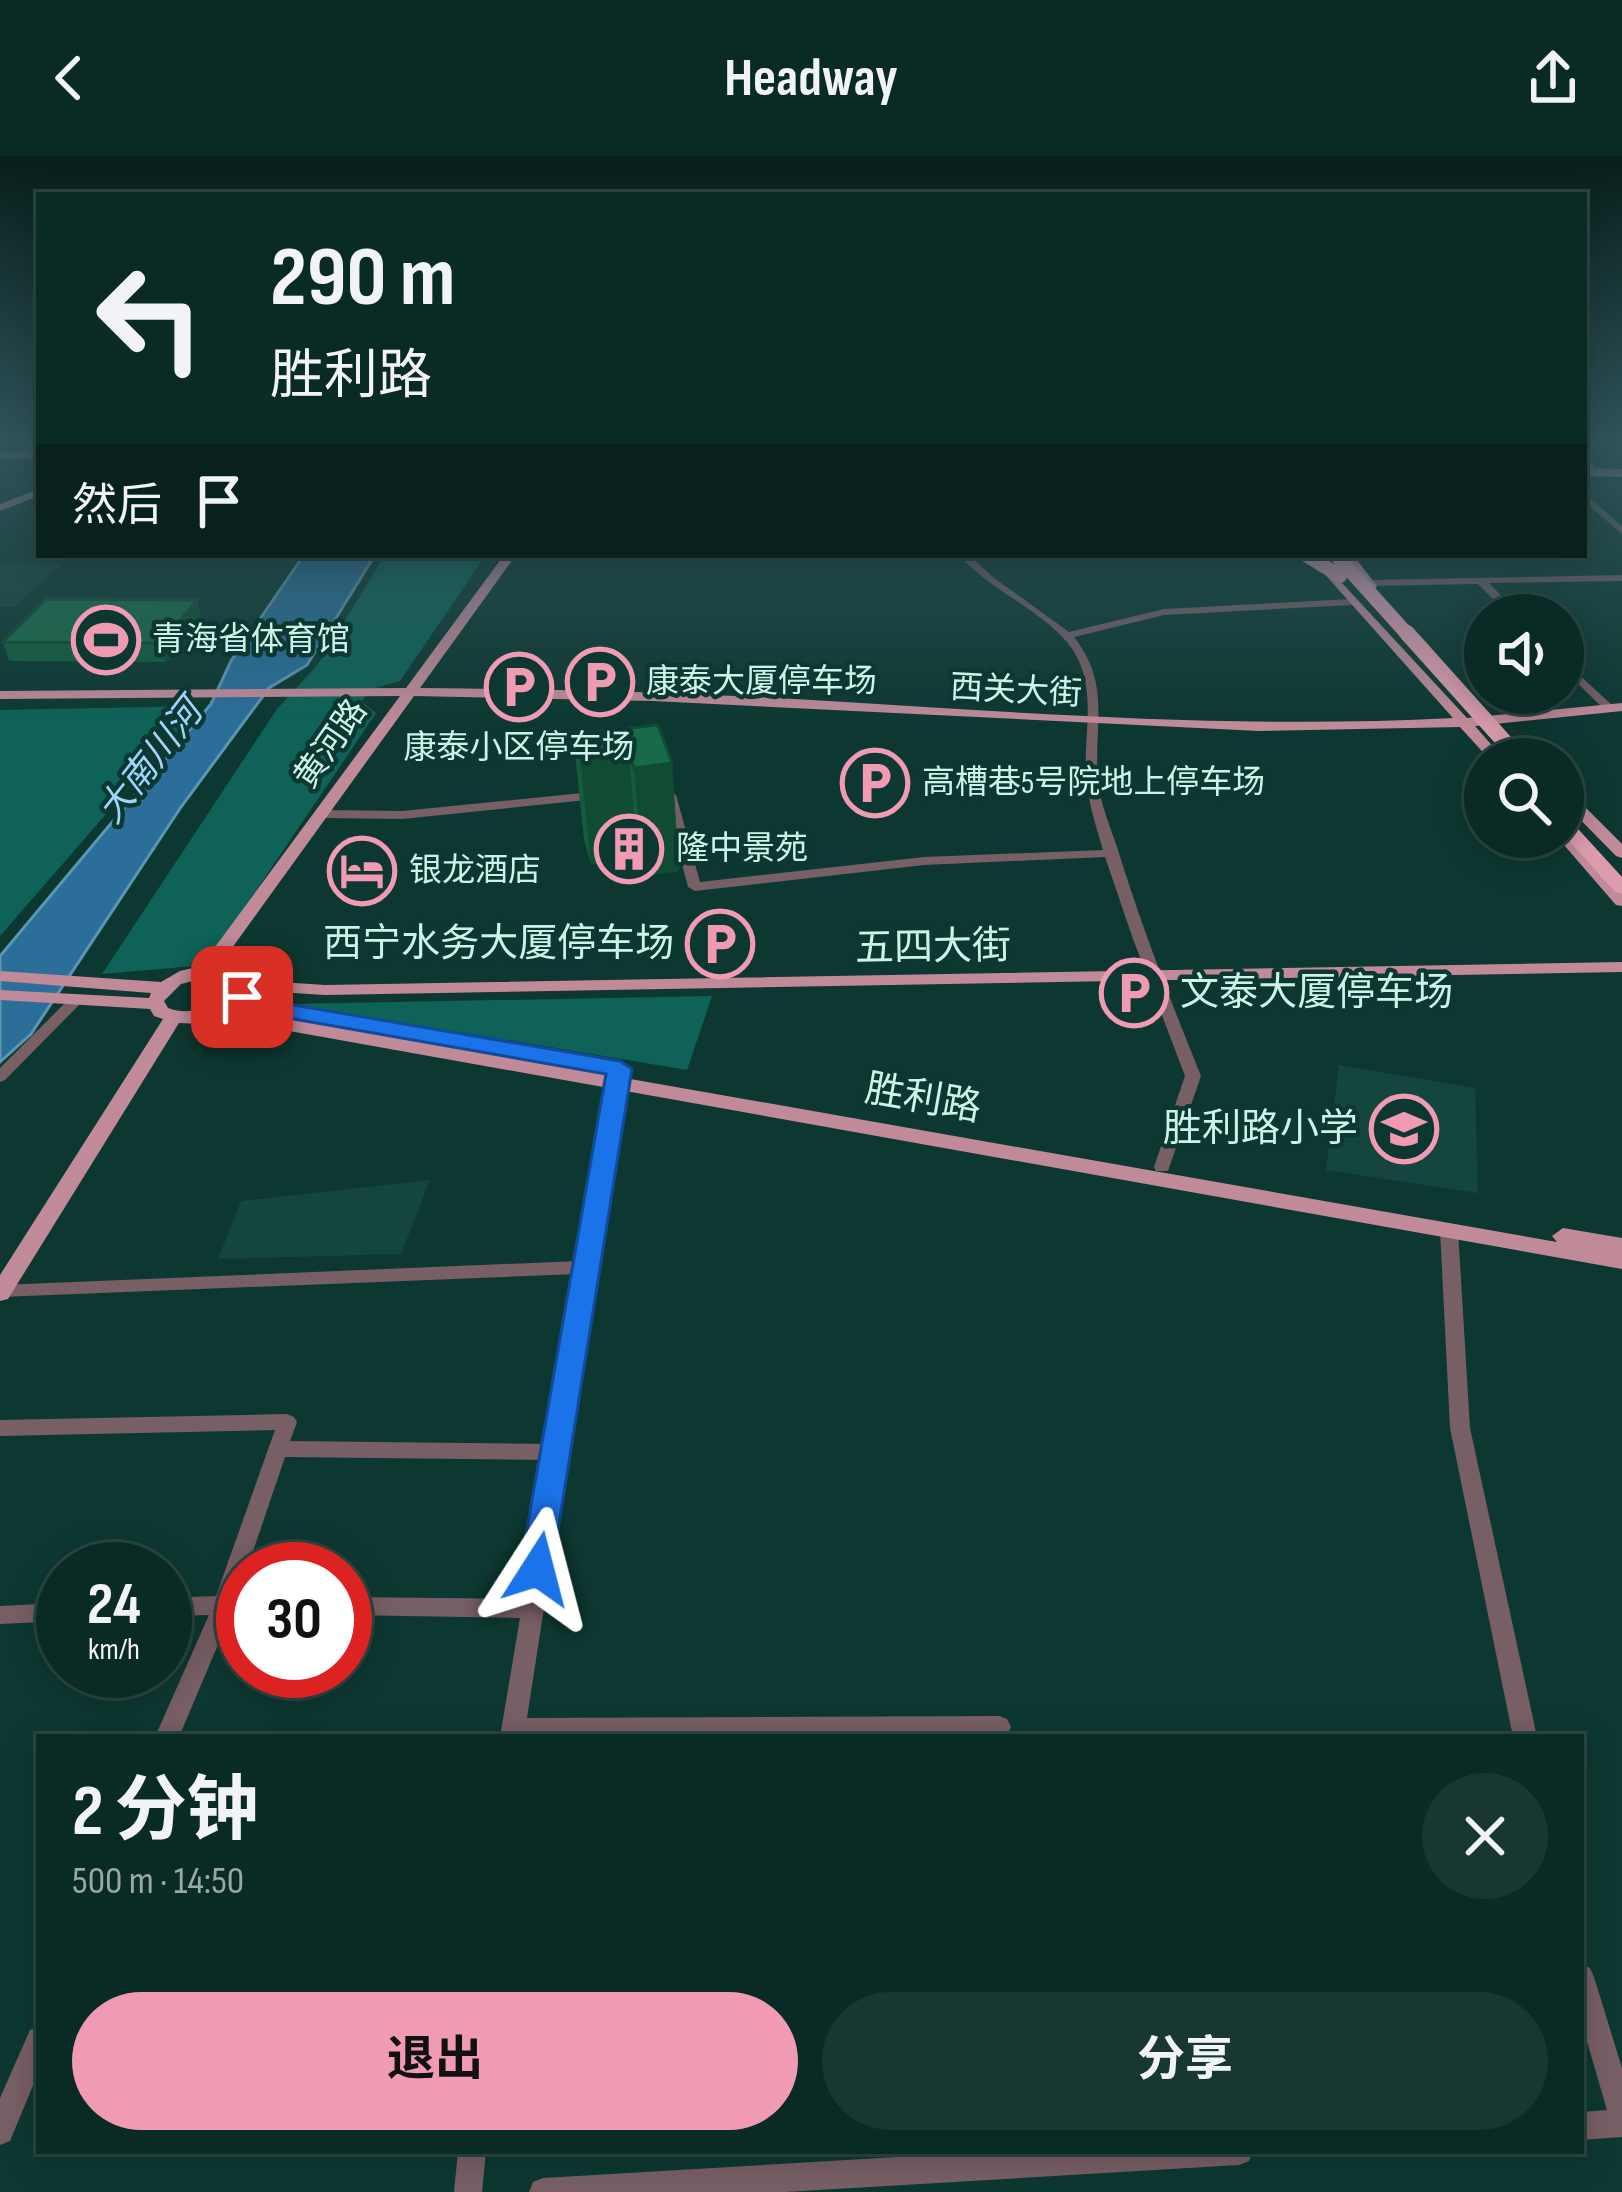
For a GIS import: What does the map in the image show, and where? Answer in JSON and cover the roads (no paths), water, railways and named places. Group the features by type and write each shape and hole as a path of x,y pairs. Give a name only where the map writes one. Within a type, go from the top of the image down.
{"highway":[{"path":"1316,558 1353,578"},
{"path":"1328,558 1353,578 1501,738"},
{"path":"1338,558 1484,738"},
{"path":"1349,558 1353,578"},
{"path":"1584,828 1622,869"},
{"path":"1584,846 1622,888"}],"main road":[{"name":"黄河路","path":"206,971 508,558"},
{"path":"1313,558 1481,738"},
{"path":"1353,578 1509,738"},
{"name":"西关大街","path":"0,700 653,697 1243,728 1464,721 1616,707"},
{"path":"1584,814 1622,853"},
{"path":"1584,858 1622,901"},
{"name":"五四大街","path":"243,991 1622,967"},
{"path":"0,1292 102,1124 164,1003 206,971 237,976 243,991 210,1017"},
{"path":"0,976 74,993"},
{"name":"胜利路","path":"243,991 277,1009 1622,1261"},
{"path":"0,995 74,993"},
{"name":"胜利路","path":"74,993 618,1075 1622,1246"}],"street":[{"path":"968,558 1066,636 1091,673 1097,723 1094,794 1154,977 1193,1076 1162,1167"},
{"path":"1353,578 1622,578"},
{"path":"1481,581 1494,594"},
{"path":"1066,636 1164,612 1352,602"},
{"path":"1584,680 1616,707"},
{"path":"646,791 669,789 695,887 924,861 1114,853"},
{"path":"323,814 402,815 622,793"},
{"path":"0,1077 74,993"},
{"path":"618,1075 513,1733 999,1727"},
{"path":"1449,1230 1460,1428 1524,1734"},
{"path":"0,1292 586,1268"},
{"path":"0,1428 287,1422 251,1542"},
{"path":"277,1449 556,1452"},
{"path":"372,1606 532,1609"},
{"path":"0,1615 36,1613"},
{"path":"168,1734 216,1638"},
{"path":"1584,1986 1622,2114"},
{"path":"0,2131 36,2046"},
{"path":"1584,2126 1622,2123"},
{"path":"468,2192 472,2154"},
{"path":"543,2192 1188,2154"}],"water":[{"path":"302,558 373,558 307,665 269,688 181,807 31,1034 0,1062 0,956 211,704 231,661"}],"place":[{"name":"青海省体育馆","path":"106,640"},
{"name":"康泰大厦停车场","path":"600,682"},
{"name":"康泰小区停车场","path":"519,687"},
{"name":"高槽巷5号院地上停车场","path":"875,783"},
{"name":"隆中景苑","path":"629,849"},
{"name":"银龙酒店","path":"362,871"},
{"name":"西宁水务大厦停车场","path":"720,944"},
{"name":"文泰大厦停车场","path":"1134,993"},
{"name":"胜利路小学","path":"1404,1129"}],"water label":[{"name":"大南川河","path":"151,762"}]}
